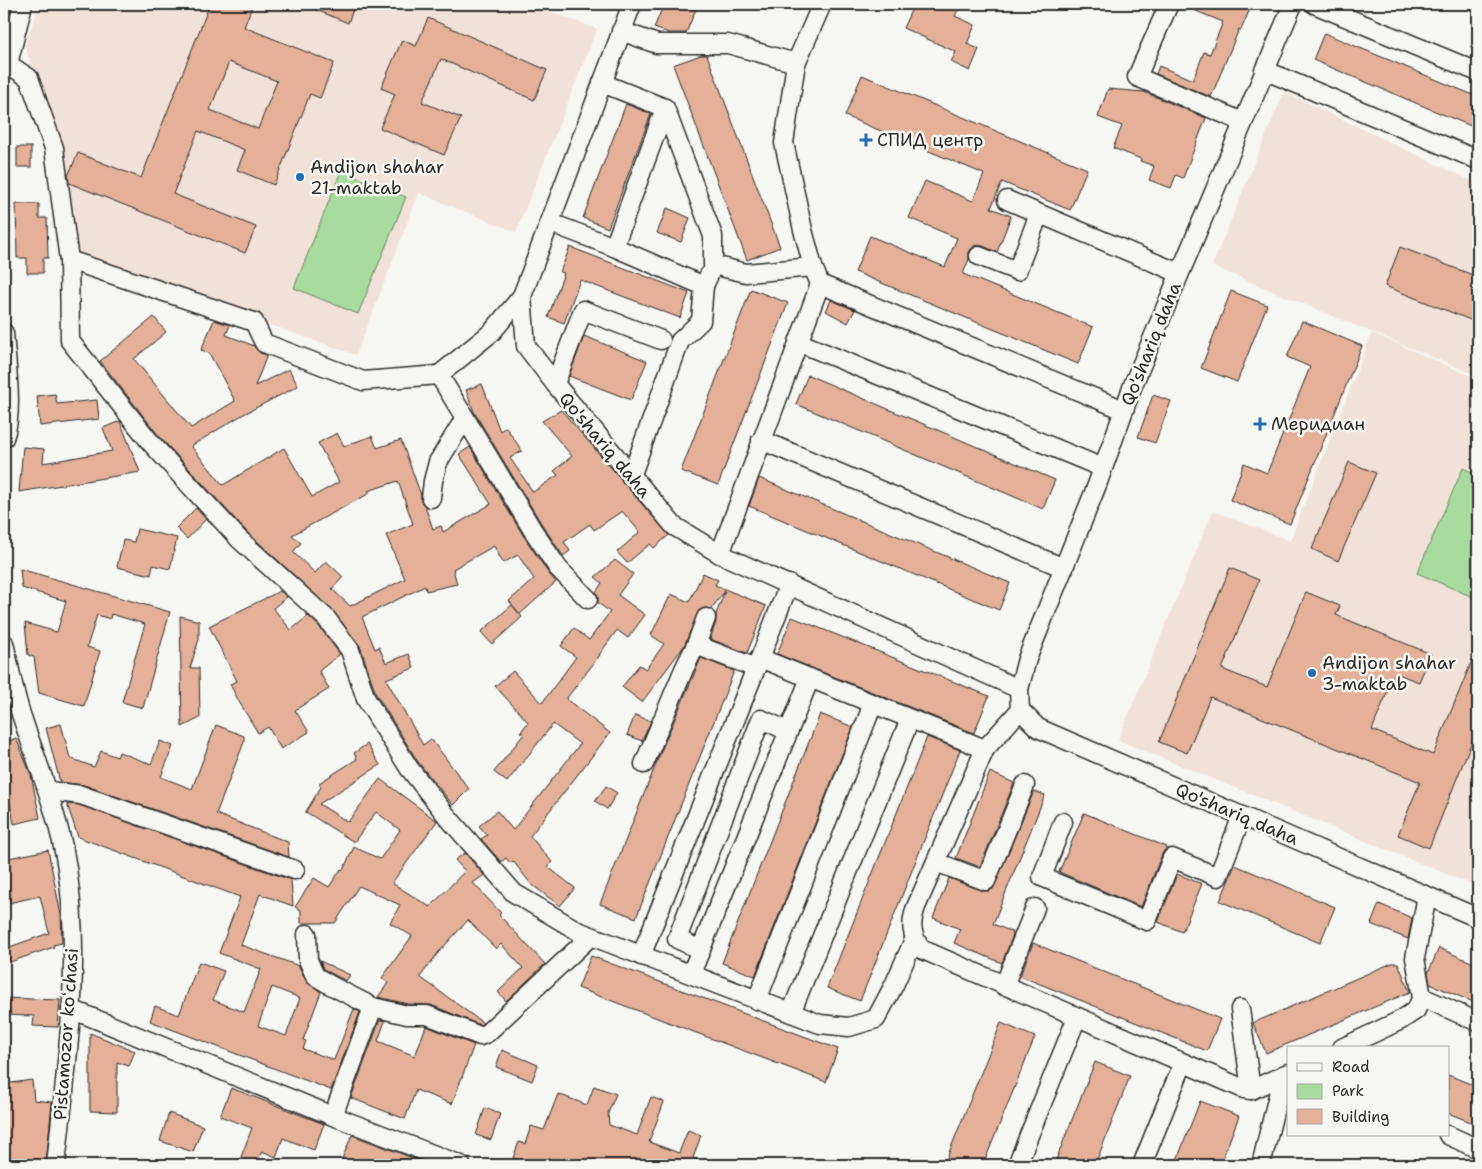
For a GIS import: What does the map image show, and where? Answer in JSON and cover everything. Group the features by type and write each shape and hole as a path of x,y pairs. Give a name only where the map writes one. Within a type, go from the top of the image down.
{"street":[{"path":"23,4 5,66 29,78 54,148 69,260 70,341 151,443 238,539 326,618 350,650 366,698 409,768 452,822 514,893 578,931 820,1024 849,1027 876,1019 914,940"},
{"name":"Qo'shariq daha","path":"632,4 551,224 522,296 526,346 631,477 674,526 720,554 1019,689"},
{"path":"720,554 820,284 813,267 784,143 796,63 822,4"},
{"path":"1169,4 1137,77 1243,122"},
{"name":"Qo'shariq daha","path":"1294,4 1264,70 1179,273 1124,410 1104,468 1027,659 1019,689 1020,710 1038,728 1478,918"},
{"path":"1314,4 1478,72"},
{"path":"621,31 657,44 728,44 796,63"},
{"path":"1264,70 1478,160"},
{"path":"602,83 665,108 713,236 713,265 704,286 701,321 680,341 631,477"},
{"path":"614,247 665,108"},
{"path":"1007,200 1179,273"},
{"path":"979,256 1017,272 1039,214"},
{"path":"551,224 614,247 704,286"},
{"path":"69,260 254,322 264,343 363,381 439,375 492,332 522,296"},
{"path":"713,265 746,273 813,267"},
{"path":"820,284 1124,410"},
{"path":"555,384 583,310 661,340"},
{"path":"4,333 7,429 4,438"},
{"path":"798,342 1104,468"},
{"path":"439,375 532,529 558,568 588,599"},
{"path":"431,498 438,462 466,418"},
{"path":"761,440 1064,568"},
{"path":"641,956 789,584"},
{"path":"644,764 706,618"},
{"name":"Pistamozor koʻchasi","path":"4,642 22,718 48,791 67,867 73,940 72,1009 56,1165"},
{"path":"696,645 810,678 985,750"},
{"path":"691,974 810,678"},
{"path":"757,1000 873,704"},
{"path":"1020,710 985,750 911,921 914,940 920,949 1244,1089 1252,1090 1286,1074"},
{"path":"701,950 676,939 761,719 788,731"},
{"path":"791,1013 910,719"},
{"path":"936,862 986,881 1025,785"},
{"path":"48,791 81,795 295,870"},
{"path":"704,797 754,816"},
{"path":"1064,822 1042,877 1147,921 1172,858 1218,877 1242,816"},
{"path":"1346,1046 1402,1020 1416,1010 1422,997 1415,958 1427,896"},
{"path":"1004,986 1035,908"},
{"path":"307,934 308,960 315,976 373,1007 407,1015 427,1015 480,1036 487,1034 592,936"},
{"path":"1422,997 1478,1022"},
{"path":"332,1116 373,1007"},
{"path":"72,1009 332,1116 461,1165"},
{"path":"1240,1009 1252,1090"},
{"path":"1017,1165 1077,1017"},
{"path":"1142,1165 1183,1063"},
{"path":"1261,1165 1286,1074"},
{"path":"1450,1136 1478,1149"}],"shaded area":[{"name":"Andijon shahar 21-maktab","path":"40,4 529,4 597,29 516,232 419,193 356,355 67,253 61,162 25,45"},
{"path":"1284,92 1478,184 1478,376 1212,266"},
{"name":"Andijon shahar 3-maktab","path":"1372,333 1478,379 1478,887 1118,740 1213,511 1290,541"}],"green space":[{"path":"341,171 406,197 358,314 294,288"},
{"path":"1463,468 1478,475 1478,591 1475,598 1417,573"}],"building":[{"path":"210,4 253,4 244,27 334,63 320,98 310,94 274,185 237,170 245,150 198,131 173,194 256,227 245,253 69,183 68,176 78,153 141,178","holes":["229,62 277,81 258,129 210,110"]},
{"path":"302,4 355,4 348,23"},
{"path":"664,4 698,4 686,33 669,33 654,28"},
{"path":"914,4 928,4 943,10 946,4 961,4 955,16 975,25 967,44 979,49 970,71 951,62 956,52 903,28"},
{"path":"1179,4 1252,4 1241,30 1239,29 1211,97 1156,74 1159,66 1193,80 1204,52 1210,54 1223,22"},
{"path":"428,18 547,70 534,100 441,59 422,102 461,118 444,155 380,128 395,94 381,88 402,40 416,46"},
{"path":"1324,33 1478,97 1478,129 1313,60"},
{"path":"701,55 707,55 780,247 747,260 673,65"},
{"path":"862,75 1087,169 1070,210 1002,182 991,208 1011,216 997,252 975,245 969,252 969,259 963,274 1093,327 1078,364 855,272 870,236 945,267 957,238 909,218 925,181 973,201 984,174 845,116"},
{"path":"1108,89 1144,92 1206,118 1183,178 1176,175 1171,188 1149,180 1154,166 1113,148 1122,126 1098,117"},
{"path":"626,104 651,114 608,228 583,218"},
{"path":"17,147 31,147 31,167 17,167"},
{"path":"16,204 39,204 39,218 47,218 48,258 43,258 43,273 27,273 27,258 17,258"},
{"path":"667,208 690,218 681,242 657,233"},
{"path":"570,247 689,293 680,318 580,280 564,323 548,317 564,273 560,272"},
{"path":"1400,247 1478,277 1478,323 1385,286"},
{"path":"751,289 788,303 718,485 681,471"},
{"path":"1231,291 1267,305 1237,382 1201,368"},
{"path":"831,300 855,310 848,323 826,311"},
{"path":"154,317 166,332 134,359 191,428 235,401 209,353 201,350 214,320 230,325 226,335 254,346 260,353 267,355 255,386 289,369 298,386 242,415 191,446 223,485 284,448 312,497 339,482 318,443 337,433 344,446 372,436 377,448 401,440 421,495 421,502 425,506 433,529 441,526 443,532 491,504 459,454 470,447 523,535 556,582 520,614 509,601 534,579 518,555 503,563 494,546 453,569 457,584 426,591 425,586 362,617 375,649 379,647 386,663 409,654 414,668 386,679 423,745 431,739 469,789 453,805 418,762 376,694 360,646 334,612 246,531 159,436 100,361","holes":["398,481 413,524 386,535 405,579 350,606 332,589 343,577 326,561 315,573 293,552 301,543 292,535 370,493 368,491"]},
{"path":"1302,321 1362,346 1290,524 1230,500 1244,463 1267,473 1310,367 1287,357"},
{"path":"584,336 647,361 631,400 569,376"},
{"path":"808,375 1055,480 1043,509 796,404"},
{"path":"482,384 500,431 506,427 522,451 510,458 533,492 558,475 554,471 572,456 542,421 561,410 669,535 654,548 650,544 627,563 617,552 640,532 622,511 594,530 590,524 564,542 570,551 563,556 474,412 466,390"},
{"path":"55,394 57,404 97,400 99,419 40,426 37,396"},
{"path":"1153,395 1171,401 1155,443 1138,437"},
{"path":"120,421 140,472 19,492 23,447 44,449 43,463 112,451 103,428"},
{"path":"1349,462 1376,473 1338,561 1312,549"},
{"path":"759,478 1010,583 999,610 749,506"},
{"path":"196,508 206,519 187,539 176,528"},
{"path":"137,529 177,538 170,569 153,565 151,575 117,567 123,540 134,542"},
{"path":"615,560 633,574 618,595 645,615 628,638 617,630 566,699 610,733 530,836 552,862 548,867 575,888 560,906 531,884 513,861 510,863 506,858 501,862 481,839 487,835 479,826 497,811 513,830 580,744 553,724 507,782 494,772 524,734 521,732 528,722 495,686 513,671 542,703 576,657 561,646 574,628 589,640 610,612 598,603 596,592 602,583 595,577"},
{"path":"1230,568 1259,580 1222,669 1267,687 1306,592 1340,606 1336,615 1431,654 1419,682 1395,673 1372,730 1433,755 1478,646 1478,726 1429,848 1398,835 1420,782 1210,697 1187,753 1159,742"},
{"path":"20,569 170,612 143,708 122,702 145,624 111,614 110,619 97,615 87,647 100,651 84,706 39,693 34,657 28,655 25,623 57,632 66,601 22,588"},
{"path":"703,573 718,580 715,585 766,606 747,653 710,639 716,622 716,614 725,591 711,609 699,610 684,646 642,702 622,687 639,665 646,669 664,644 651,635 671,594 689,602"},
{"path":"280,591 287,597 273,608 291,630 308,616 318,625 340,654 319,671 329,689 295,710 309,732 281,749 268,727 258,733 238,700 230,684 237,681 209,626"},
{"path":"512,605 522,617 492,644 481,632"},
{"path":"180,616 199,621 199,639 190,668 199,668 200,718 182,727"},
{"path":"792,617 989,696 974,733 777,654"},
{"path":"701,658 734,671 636,918 600,904 664,744"},
{"path":"820,714 853,727 755,976 722,963"},
{"path":"635,715 651,721 642,741 627,735"},
{"path":"61,724 70,758 94,767 101,751 117,757 119,752 151,764 160,741 173,746 161,777 192,789 216,725 244,736 244,742 216,814 288,842 289,857 84,785 60,782 46,728"},
{"path":"927,737 960,750 860,1001 827,988"},
{"path":"16,738 31,775 40,818 14,824 10,802 4,802 4,743"},
{"path":"367,744 380,765 319,804 348,822 380,779 437,821 392,883 430,907 465,871 455,860 465,853 484,875 473,883 501,913 499,915 545,964 506,1001 498,992 523,968 501,944 496,949 468,920 438,953 420,977 483,1023 480,1025 431,1005 408,1004 378,997 388,983 382,978 412,936 390,923 400,905 359,886 335,923 301,923 301,910 295,907 314,878 329,887 341,869 343,870 354,847 380,859 400,830 376,812 354,842 305,813 321,787 319,783 357,759 354,753"},
{"path":"990,772 1014,783 980,867 956,858"},
{"path":"606,786 617,793 607,809 595,801"},
{"path":"1034,791 1045,795 993,924 1012,932 1011,934 1013,935 1002,963 954,943 960,929 933,918 949,878 982,891 993,889"},
{"path":"67,804 79,805 291,880 293,906 260,894 241,945 299,966 306,981 321,992 303,1040 306,1041 303,1049 334,1060 354,1009 360,1012 331,1090 150,1021 155,1006 179,1015 199,962 224,971 213,1000 244,1012 261,969 219,953 240,897 78,837","holes":["272,987 300,998 286,1036 258,1026"]},
{"path":"1084,813 1167,847 1162,854 1141,907 1059,872"},
{"path":"48,850 61,915 62,943 4,964 4,949 49,933 40,896 4,904 4,859"},
{"path":"1235,865 1335,907 1320,943 1220,901"},
{"path":"1177,874 1202,884 1182,932 1158,922"},
{"path":"1379,904 1412,918 1408,939 1371,924"},
{"path":"1033,943 1220,1019 1207,1051 1020,976"},
{"path":"1439,948 1478,965 1478,1004 1430,984 1428,973"},
{"path":"591,956 838,1049 826,1082 578,988"},
{"path":"320,961 350,975 346,981 323,969"},
{"path":"1392,963 1398,963 1410,992 1266,1053 1253,1023"},
{"path":"4,998 60,1000 58,1027 33,1026 34,1016 4,1015"},
{"path":"380,1020 385,1021 378,1041 415,1056 426,1026 474,1045 452,1104 416,1090 405,1119 351,1098"},
{"path":"1001,1023 1035,1037 983,1165 944,1165"},
{"path":"90,1033 135,1051 129,1066 117,1062 117,1112 90,1111"},
{"path":"502,1050 538,1065 532,1081 496,1067"},
{"path":"1095,1062 1130,1076 1095,1165 1054,1165"},
{"path":"1450,1076 1478,1087 1478,1125 1450,1114"},
{"path":"32,1080 34,1100 52,1102 46,1165 4,1165 4,1084"},
{"path":"594,1086 616,1094 608,1113 609,1125 637,1135 651,1097 664,1102 649,1142 679,1153 688,1130 701,1135 693,1158 708,1164 531,1165 513,1158 519,1142 525,1144 531,1126 544,1130 558,1094 587,1105"},
{"path":"231,1088 324,1124 314,1150 283,1138 276,1157 262,1151 256,1165 238,1165 252,1128 220,1116"},
{"path":"1200,1101 1239,1116 1220,1165 1175,1165"},
{"path":"485,1108 500,1114 491,1140 476,1135"},
{"path":"169,1113 203,1126 193,1152 160,1141"},
{"path":"352,1135 431,1165 358,1165 342,1159"}],"place":[{"name":"СПИД центр","path":"866,140"},
{"name":"Andijon shahar 21-maktab","path":"300,177"},
{"name":"Меридиан","path":"1260,424"},
{"name":"Andijon shahar 3-maktab","path":"1312,673"}]}
